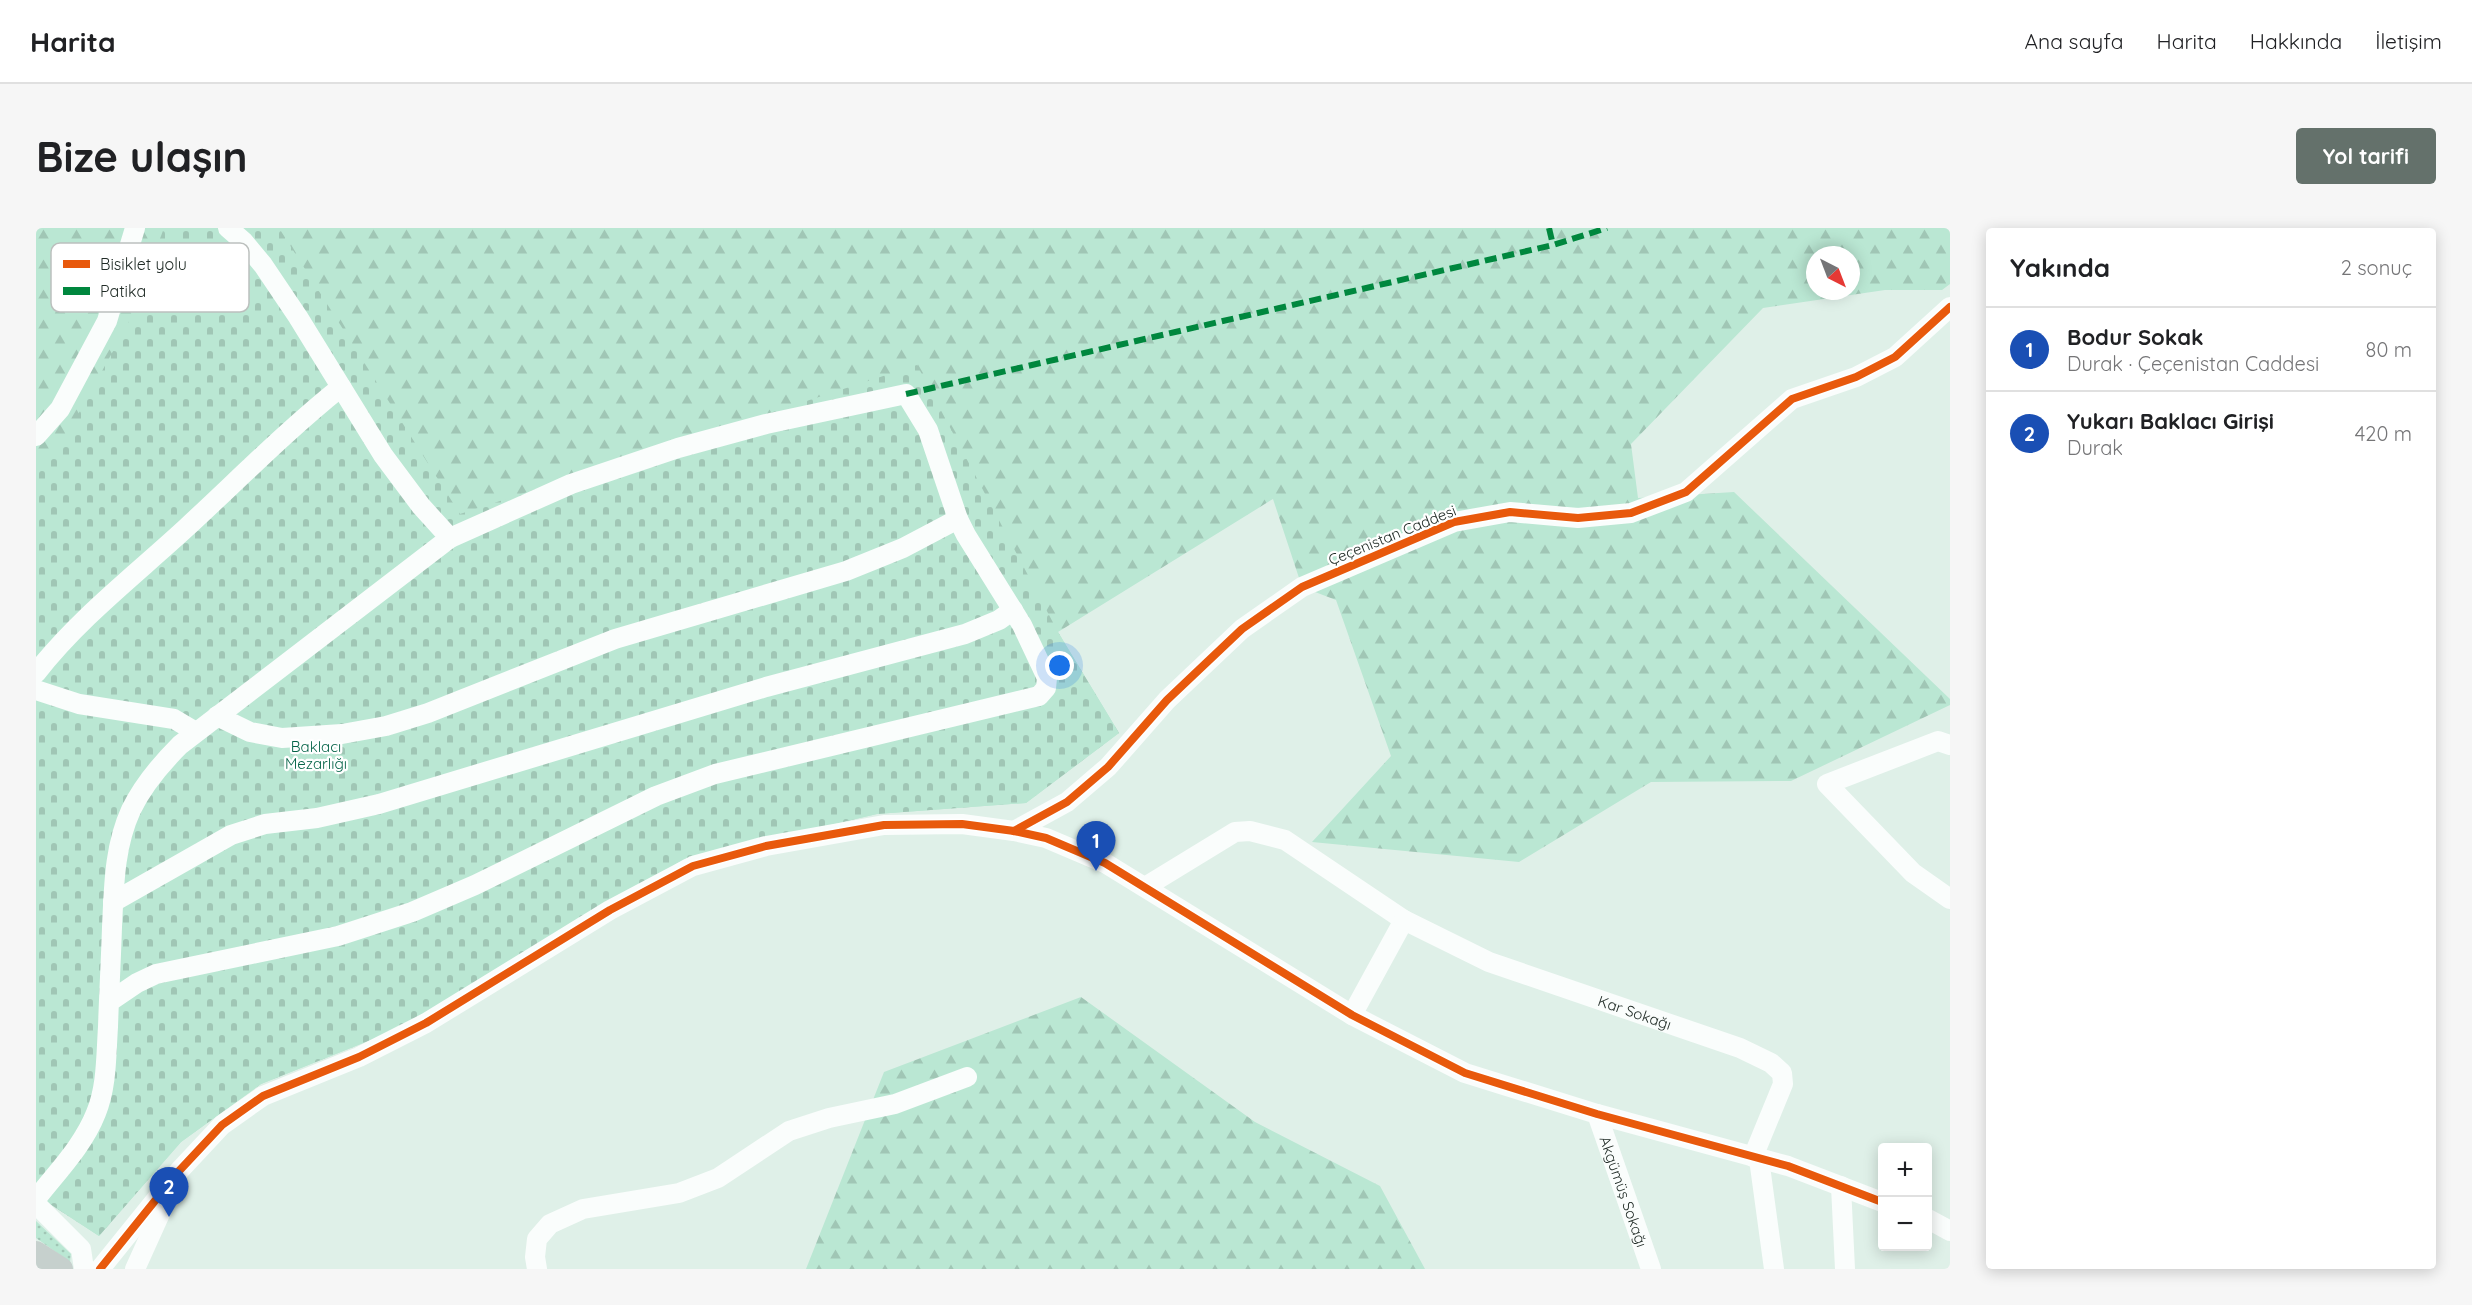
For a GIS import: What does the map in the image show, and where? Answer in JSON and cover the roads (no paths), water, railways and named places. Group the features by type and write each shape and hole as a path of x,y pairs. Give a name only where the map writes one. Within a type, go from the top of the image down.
{"main road":[{"path":"36,1253 61,1269"}],"street":[{"path":"130,243 135,228"},
{"path":"228,228 245,243"},
{"path":"249,248 263,265 399,479 450,538"},
{"name":"Çeçenistan Caddesi","path":"1014,831 1067,802 1108,767 1167,700 1242,629 1302,587 1454,522 1510,512 1578,518 1631,513 1686,492 1792,399 1856,377 1895,357 1950,307"},
{"path":"36,436 60,409 110,312"},
{"path":"36,673 91,613 187,528 294,424 341,387"},
{"path":"36,1199 83,1139 96,1113 103,1090 106,1070 113,902 115,869 120,839 130,812 158,767 196,732 450,538 571,484 678,447 766,424 906,394 928,430 958,519 1013,610 1047,678 1046,688 1034,699 715,774 656,796 475,885 412,912 338,936 156,974 137,982 109,1002"},
{"path":"217,716 250,732 282,738 342,734 386,726 428,713 615,639 846,571 903,548 958,519"},
{"path":"113,902 213,844 249,828 338,814 379,804 766,687 965,634 999,620 1013,610"},
{"path":"36,690 79,704 174,719 196,732"},
{"path":"1950,745 1938,741 1827,784 1913,873 1950,899"},
{"path":"100,1269 179,1171 222,1125 263,1096 359,1057 426,1023 610,909 693,866 766,846 884,825 962,824 1046,838 1095,858 1145,886 1352,1015 1465,1073 1597,1114 1788,1166 1878,1200"},
{"name":"Kar Sokağı","path":"1145,886 1235,832 1250,831 1285,840 1404,920 1489,962 1740,1048 1771,1063 1782,1073 1783,1084 1756,1158"},
{"path":"1352,1015 1404,920"},
{"path":"537,1269 535,1257 537,1239 550,1224 583,1209 679,1193 718,1178 789,1131 829,1118 895,1104 967,1077"},
{"name":"Akgümüş Sokağı","path":"1597,1114 1652,1269"},
{"path":"1756,1158 1774,1269"},
{"path":"135,1269 179,1171"},
{"path":"1841,1186 1845,1269"},
{"path":"36,1204 81,1249 84,1269"},
{"path":"1932,1221 1950,1231"}],"place":[{"name":"Bodur Sokak","path":"1096,871"},
{"name":"Yukarı Baklacı Girişi","path":"169,1217"}],"park label":[{"name":"Baklacı Mezarlığı","path":"316,754"}]}
